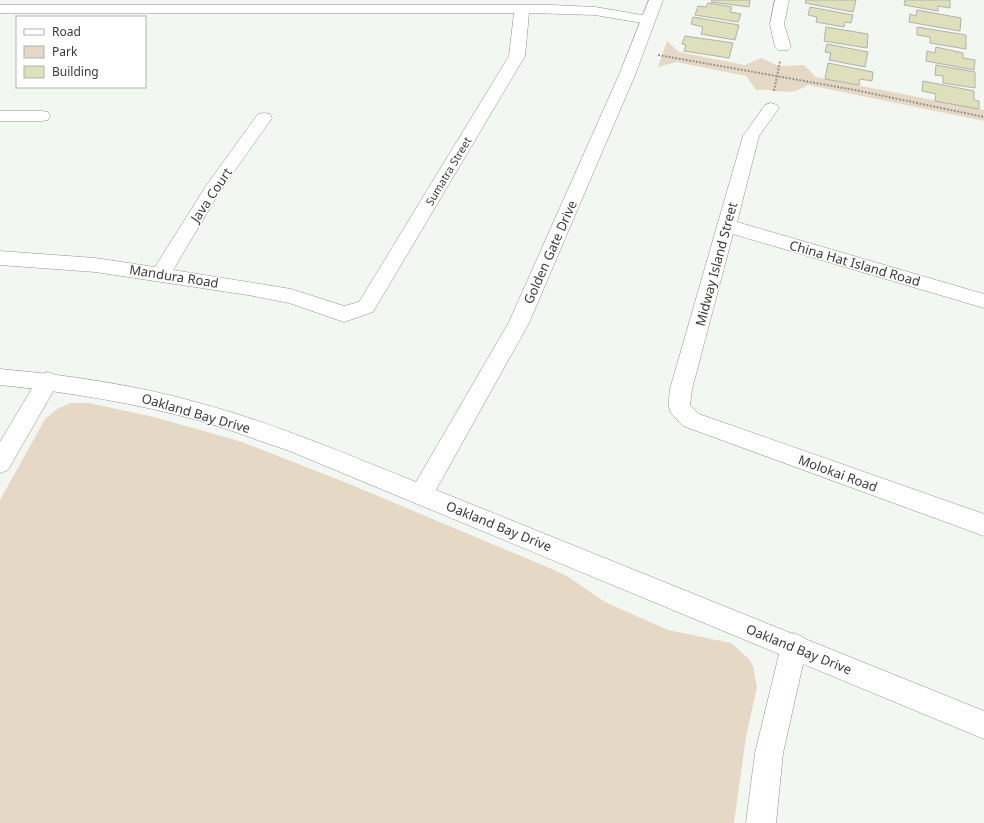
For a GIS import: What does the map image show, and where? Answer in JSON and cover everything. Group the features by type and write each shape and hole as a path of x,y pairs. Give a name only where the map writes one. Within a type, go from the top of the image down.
{"street":[{"name":"Golden Gate Drive","path":"422,494 519,323 627,75 656,0"},
{"path":"782,0 777,24 784,47"},
{"path":"0,9 573,9 648,20"},
{"name":"Sumatra Street","path":"344,314 366,307 517,56 522,20 521,9"},
{"name":"Midway Island Street","path":"691,420 679,408 681,389 750,136 771,108"},
{"path":"0,116 42,116"},
{"name":"Java Court","path":"161,274 212,190 264,118"},
{"name":"China Hat Island Road","path":"726,225 984,300"},
{"name":"Mandura Road","path":"0,258 95,265 161,274 291,296 344,314"},
{"name":"Oakland Bay Drive","path":"0,376 48,381 120,392 203,413 294,443 794,646 984,725"},
{"path":"0,463 48,381"},
{"name":"Molokai Road","path":"691,420 984,525"},
{"path":"761,823 769,753 794,646"}],"path":[{"path":"658,55 686,61 727,66 855,90 984,117"}],"green space":[{"path":"667,41 679,52 745,65 761,58 779,66 804,65 816,77 984,110 984,121 808,85 801,89 788,92 756,90 746,76 676,62 658,67"},
{"path":"71,403 89,403 154,417 239,441 342,481 552,569 567,576 605,602 668,630 731,643 749,659 753,666 757,687 746,737 734,823 0,823 0,500 45,419 57,409"}],"building":[{"path":"712,0 750,0 749,7 711,2"},
{"path":"806,0 856,0 853,12 805,3"},
{"path":"905,0 950,0 950,8 938,6 938,11 904,5"},
{"path":"708,3 732,7 730,12 741,14 738,22 695,15 698,6 706,7"},
{"path":"810,7 853,15 851,23 845,22 844,27 816,22 817,17 808,15"},
{"path":"917,10 961,18 960,31 909,22 910,14 916,16"},
{"path":"693,17 739,25 735,40 701,34 703,27 691,24"},
{"path":"826,27 868,34 867,48 824,41"},
{"path":"917,27 966,35 966,49 930,43 930,37 917,35"},
{"path":"685,36 733,43 729,58 684,51 686,45 682,44"},
{"path":"827,44 868,52 865,67 829,60 831,53 825,52"},
{"path":"936,47 963,53 963,58 975,60 974,70 926,61 927,51 935,53"},
{"path":"828,63 873,72 872,81 860,79 859,85 825,79"},
{"path":"936,65 975,72 975,88 943,83 943,76 935,75"},
{"path":"923,81 974,91 974,100 979,101 979,109 935,101 936,94 922,91"}]}
